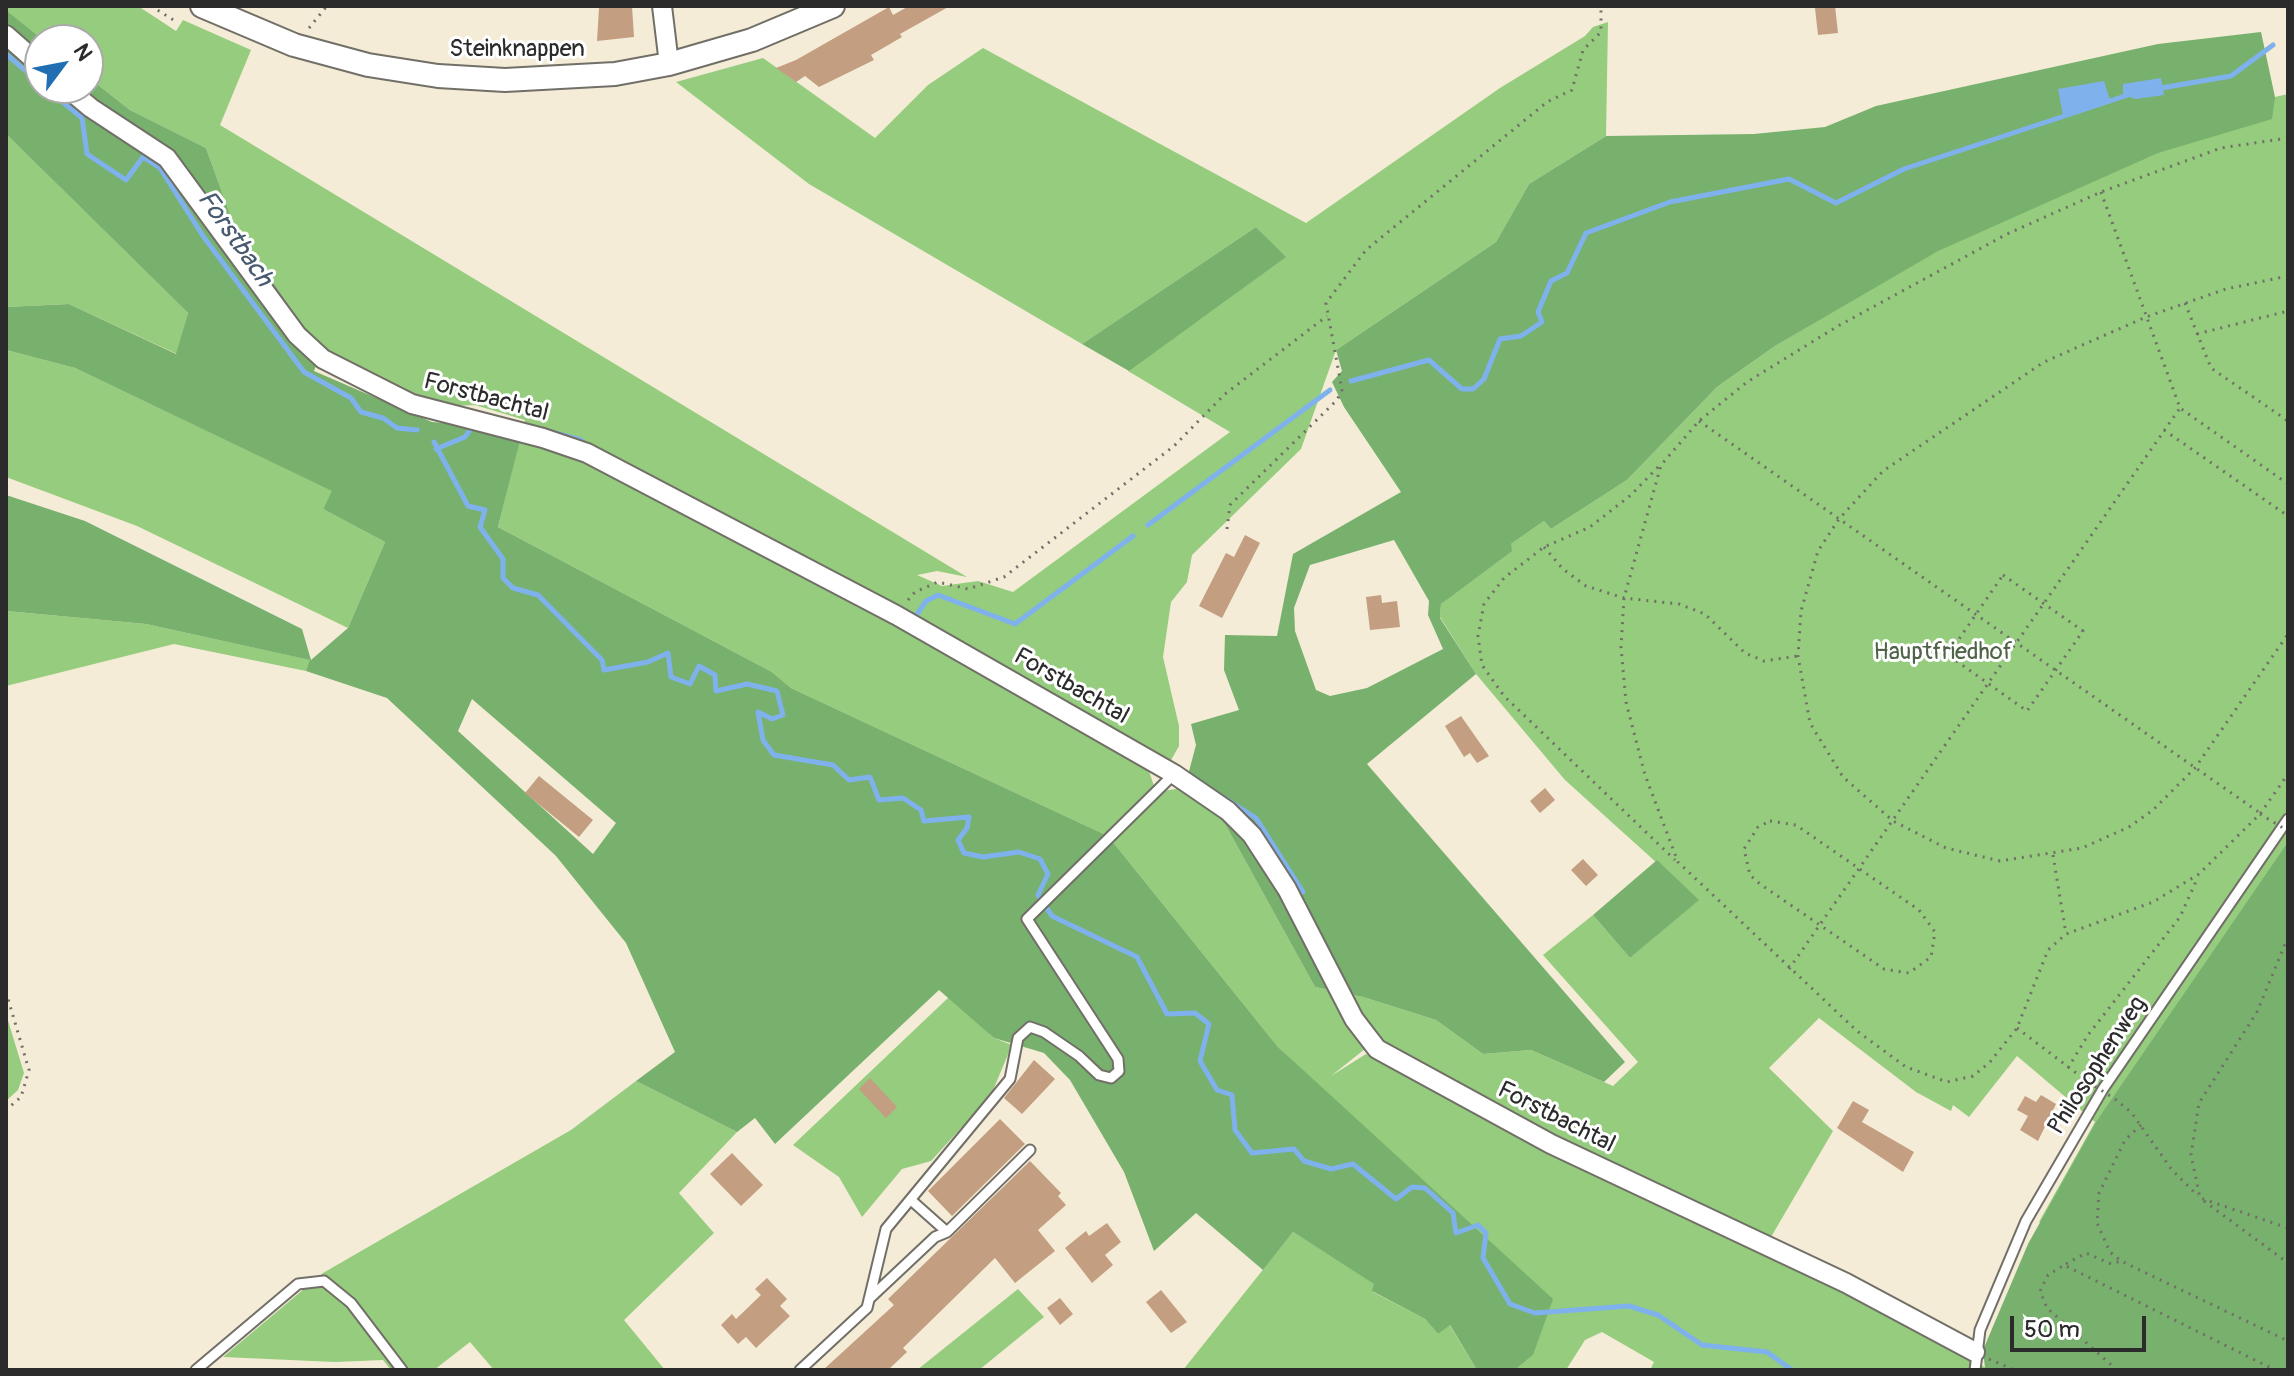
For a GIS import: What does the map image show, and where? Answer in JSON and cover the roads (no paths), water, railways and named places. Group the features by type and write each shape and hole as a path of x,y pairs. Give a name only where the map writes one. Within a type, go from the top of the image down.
{"street":[{"name":"Steinknappen","path":"202,6 294,45 368,65 438,76 555,79 669,64 752,40 833,6"},
{"path":"662,6 669,64"},
{"path":"6,35 24,51"},
{"name":"Forstbachtal","path":"90,104 167,158 297,335 344,373 434,412 543,438 587,453 896,615 1174,774 1228,811 1252,835 1287,889 1354,1019 1377,1049 1551,1144 1846,1283 1975,1361"}],"lane":[{"path":"800,1370 867,1308 886,1229 1010,1079 1018,1038 1030,1027 1044,1032 1079,1056 1099,1075 1111,1078 1119,1071 1118,1059 1027,919 1174,774"},
{"name":"Philosophenweg","path":"1975,1361 1980,1330 2026,1221 2087,1116 2288,819"},
{"path":"869,1299 935,1237 947,1232 1030,1150"},
{"path":"911,1200 947,1232"},
{"path":"196,1370 298,1284 324,1281 351,1303 402,1370"}],"water":[{"path":"2161,78 2164,95 2136,99 2123,95 2123,84"},
{"path":"2104,81 2110,100 2063,116 2058,89"}],"waterway":[{"path":"2161,88 2231,76 2273,45"},
{"name":"Forstbach","path":"6,54 24,69"},
{"path":"1351,381 1429,360 1462,389 1473,389 1484,379 1500,339 1521,336 1542,322 1538,312 1551,281 1567,273 1586,233 1670,202 1789,179 1836,203 1904,169 2128,95"},
{"name":"Forstbach","path":"65,104 82,118 87,154 126,180 143,157 160,168 203,236 304,372 351,398 361,412 383,418 397,428 417,430"},
{"path":"1148,525 1330,390"},
{"path":"436,449 465,437 470,430"},
{"path":"551,432 581,440"},
{"name":"Forstbach","path":"434,442 468,506 485,510 480,527 503,559 503,578 513,588 538,595 602,660 604,670 648,662 668,653 671,677 690,684 699,666 715,675 716,691 747,684 777,691 783,715 772,719 758,712 763,740 774,755 833,765 849,780 870,777 879,800 903,798 921,810 924,821 969,817 967,828 958,840 964,853 983,857 1019,852 1040,859 1048,874 1038,895 1052,916 1137,957 1167,1014 1195,1013 1209,1024 1200,1061 1217,1090 1232,1095 1235,1130 1252,1153 1294,1149 1304,1161 1331,1169 1353,1164 1396,1199 1412,1187 1425,1188 1453,1213 1456,1233 1478,1225 1486,1233 1483,1258 1510,1304 1535,1313 1629,1306 1658,1315 1702,1345 1767,1352 1792,1370"},
{"path":"913,615 916,616 926,601 938,595 1015,624 1133,536"},
{"path":"1226,799 1256,818 1303,892"}],"park label":[{"name":"Hauptfriedhof","path":"1943,653"}]}
